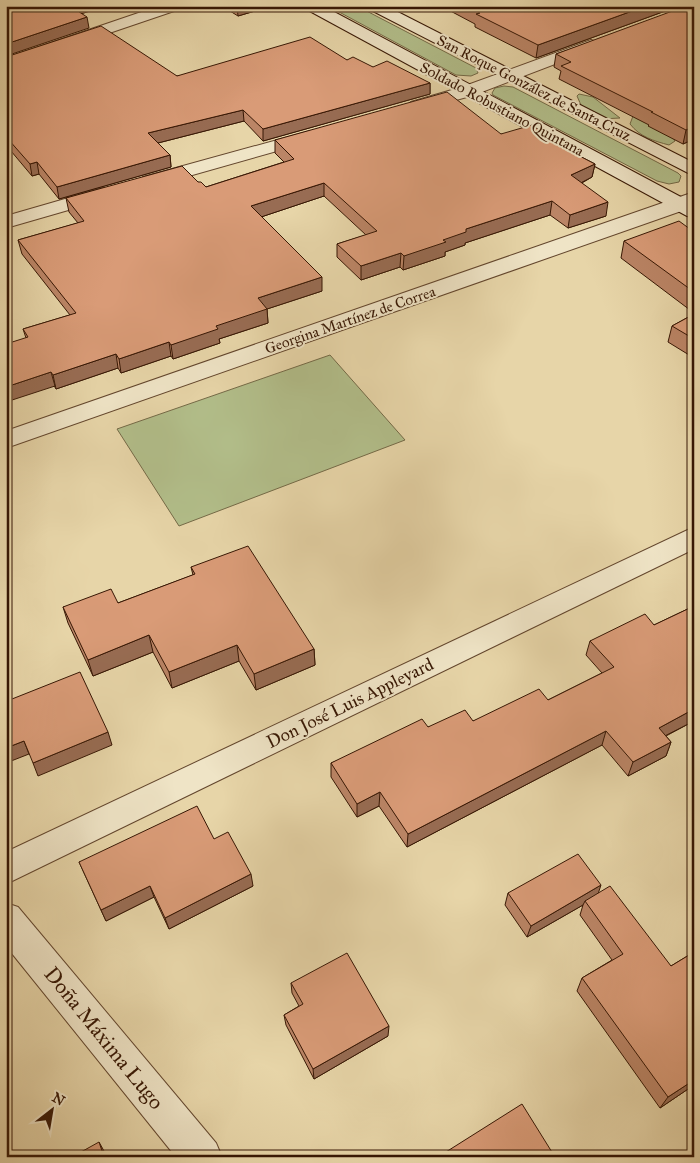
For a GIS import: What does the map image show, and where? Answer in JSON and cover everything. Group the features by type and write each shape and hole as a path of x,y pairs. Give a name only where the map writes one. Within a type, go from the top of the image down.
{"street":[{"path":"6,63 175,6"},
{"name":"Soldado Robustiano Quintana","path":"310,6 476,88 689,205"},
{"name":"San Roque González de Santa Cruz","path":"374,6 694,170"},
{"path":"402,110 476,88 601,41"},
{"path":"6,222 327,131"},
{"name":"Georgina Martínez de Correa","path":"6,440 689,205"},
{"name":"Don José Luis Appleyard","path":"6,869 694,537"},
{"name":"Doña Máxima Lugo","path":"6,919 202,1157"}],"green space":[{"path":"328,6 357,6 476,68 478,73 471,76 456,75"},
{"path":"513,87 678,173 681,176 679,182 669,184 657,181 493,95 492,93 495,88"},
{"path":"579,94 593,97 620,118 601,119 584,112 577,96"},
{"path":"633,116 671,135 675,141 669,145 643,135 630,124"},
{"path":"330,355 405,440 179,526 117,429"}],"building":[{"path":"6,6 70,6 87,17 6,44"},
{"path":"467,6 646,6 538,45 476,14 480,13"},
{"path":"686,6 694,6 694,126 686,130 561,66 571,62 556,54"},
{"path":"101,26 177,76 310,37 347,60 353,57 373,67 387,61 430,83 263,129 243,110 148,133 170,155 57,187 37,162 30,164 6,139 6,57"},
{"path":"447,92 501,134 532,125 566,149 595,164 571,175 608,202 570,215 552,201 466,229 466,232 443,240 446,242 404,256 401,253 361,266 337,244 377,231 324,183 251,206 322,277 258,298 267,309 216,326 218,329 171,345 169,342 119,359 116,354 53,375 51,372 6,387 6,344 28,337 23,329 76,313 18,240 84,221 66,198 182,166 198,182 201,182 206,187 294,159 275,140"},
{"path":"679,221 694,232 694,292 624,241"},
{"path":"694,314 694,339 672,326"},
{"path":"248,546 314,649 254,674 237,645 169,672 149,635 88,660 63,607 111,589 118,603 195,574 191,567"},
{"path":"694,606 694,709 659,728 671,742 633,762 606,731 408,834 380,792 357,804 331,763 422,719 428,727 465,710 473,721 539,689 548,700 614,667 590,641 645,614 654,625"},
{"path":"80,672 108,732 33,763 24,741 6,748 6,686 12,699"},
{"path":"197,806 214,839 228,832 251,874 165,918 150,886 101,910 79,862"},
{"path":"578,854 601,885 531,926 508,893"},
{"path":"610,886 671,966 694,952 694,1080 668,1097 582,978 623,954 585,901"},
{"path":"347,953 389,1026 313,1069 284,1015 303,1004 291,983"},
{"path":"522,1104 555,1157 438,1157"},
{"path":"99,1142 104,1157 72,1157"}]}
